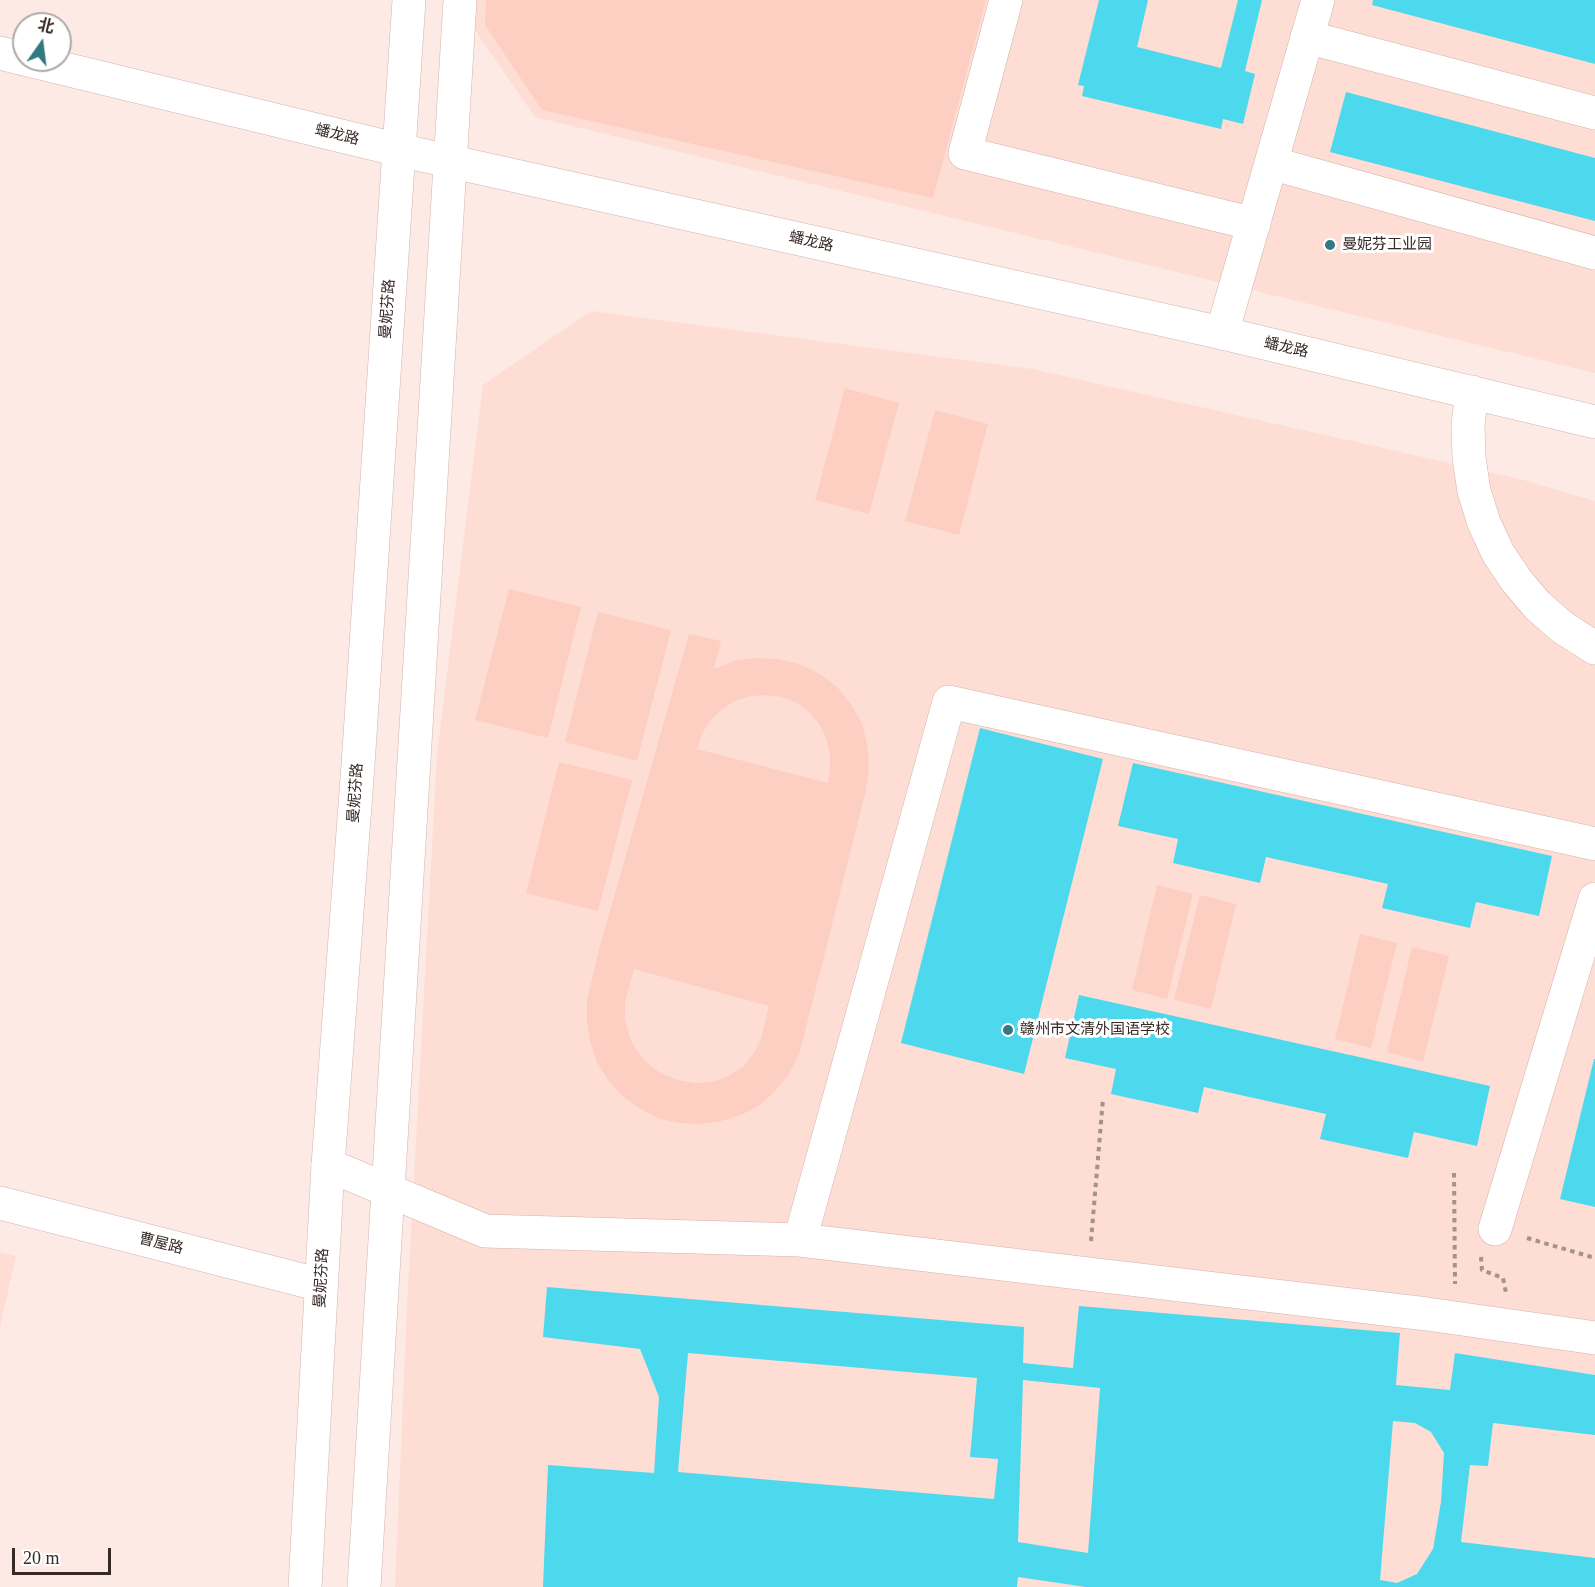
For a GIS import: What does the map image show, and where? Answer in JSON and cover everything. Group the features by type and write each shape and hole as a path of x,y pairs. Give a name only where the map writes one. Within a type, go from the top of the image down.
{"street":[{"name":"曼妮芬路","path":"304,1587 328,1165 358,765 409,0"},
{"path":"364,1587 460,0"},
{"path":"1006,0 965,153 1254,224"},
{"path":"1222,333 1317,0"},
{"path":"1307,37 1595,113"},
{"name":"蟠龙路","path":"72,70 399,150 1222,333 1595,422"},
{"path":"1271,163 1595,253"},
{"path":"1472,392 1468,425 1470,469 1484,523 1498,553 1537,606 1562,627 1595,648"},
{"path":"800,1240 949,702 1595,844"},
{"path":"1495,1229 1595,898"},
{"path":"328,1165 485,1232 800,1240 1455,1318 1595,1338"},
{"name":"曹屋路","path":"0,1203 321,1285"}],"path":[{"path":"1088,1274 1103,1099"},
{"path":"1455,1173 1455,1318"},
{"path":"1507,1300 1503,1278 1482,1269 1481,1257 1495,1229 1595,1258"}],"shaded area":[{"name":"曼妮芬工业园","path":"475,0 1595,0 1595,373 535,117 474,29"},
{"path":"486,0 986,0 933,198 542,110 485,25"},
{"name":"赣州市文清外国语学校","path":"591,311 1032,369 1520,479 1595,501 1595,1587 395,1587 407,1307 437,754 483,385"},
{"path":"845,388 899,403 869,514 815,500"},
{"path":"935,410 988,424 959,535 905,521"},
{"path":"509,589 581,607 548,738 475,720"},
{"path":"598,612 671,630 637,761 565,742"},
{"path":"689,634 721,641 714,669 734,661 756,658 778,659 799,664 820,674 838,688 852,706 863,726 868,749 869,771 799,1055 789,1074 775,1091 760,1105 741,1115 700,1124 679,1123 658,1118 622,1096 608,1080 597,1062 590,1042 587,1000 597,957","holes":["750,696 782,697 797,703 819,724 830,753 828,783 697,749 710,720 722,709","634,969 769,1006 761,1039 743,1067 712,1082 695,1083 662,1074 648,1064 637,1051 629,1036 625,1019 625,1002"]},
{"path":"559,762 632,780 598,911 526,893"},
{"path":"1157,885 1193,894 1167,999 1132,990"},
{"path":"1200,895 1236,904 1211,1009 1174,1000"},
{"path":"1360,934 1397,943 1371,1048 1335,1039"},
{"path":"1412,947 1449,956 1423,1061 1387,1052"},
{"path":"0,1252 16,1256 0,1327"}],"building":[{"path":"1099,0 1148,0 1137,47 1221,68 1238,0 1262,0 1245,71 1255,74 1243,124 1223,119 1221,129 1082,96 1084,86 1078,85"},
{"path":"1373,0 1595,0 1595,64 1372,5"},
{"path":"1346,92 1595,158 1595,221 1330,152"},
{"path":"980,728 1103,759 1024,1074 901,1043"},
{"path":"1133,763 1552,856 1539,916 1476,902 1470,928 1382,908 1388,884 1266,857 1260,883 1173,863 1178,839 1118,826"},
{"path":"1079,995 1490,1086 1477,1146 1414,1132 1408,1158 1320,1139 1326,1114 1204,1087 1198,1113 1111,1094 1116,1069 1065,1058"},
{"path":"1595,1059 1595,1207 1560,1199"},
{"path":"547,1287 1024,1327 1023,1363 1073,1368 1079,1306 1400,1333 1396,1385 1450,1390 1455,1353 1595,1375 1595,1435 1493,1423 1488,1466 1470,1465 1461,1542 1595,1558 1595,1587 1086,1587 1018,1577 1017,1587 543,1587 548,1465 654,1473 659,1397 640,1349 543,1337","holes":["688,1353 977,1378 970,1457 998,1459 994,1499 678,1472","1023,1380 1100,1388 1088,1553 1018,1542","1393,1421 1415,1423 1431,1432 1444,1453 1441,1502 1433,1549 1417,1574 1397,1583 1380,1580"]}],"place":[{"name":"曼妮芬工业园","path":"1330,245"},
{"name":"赣州市文清外国语学校","path":"1008,1030"}]}
